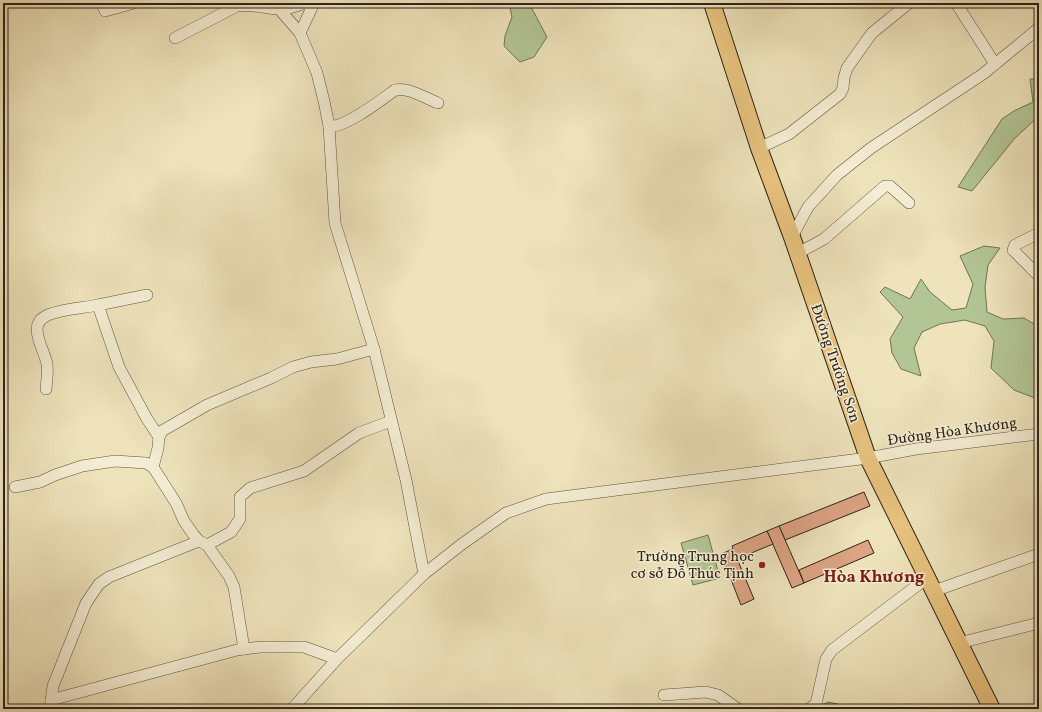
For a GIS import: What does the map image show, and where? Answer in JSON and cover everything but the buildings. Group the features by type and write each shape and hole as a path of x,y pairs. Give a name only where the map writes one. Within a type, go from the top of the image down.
{"highway":[{"name":"Đường Trường Sơn","path":"712,3 759,148 798,253 868,458 992,709"}],"street":[{"path":"102,3 105,10 134,3"},
{"path":"176,38 230,6 259,6 280,10 307,3"},
{"path":"300,33 314,3"},
{"path":"759,148 789,134 840,94 843,88 846,68 872,33 909,3"},
{"path":"956,3 995,64"},
{"path":"280,10 300,33 317,73 329,126 335,223 374,349 406,480 424,574"},
{"path":"792,237 808,207 837,175 871,148 983,74 1039,28"},
{"path":"329,126 334,127 346,122 395,90 400,89 409,91 438,103"},
{"path":"798,253 824,240 885,186 890,186 909,203"},
{"path":"1039,233 1015,245 1013,250 1039,276"},
{"path":"46,389 47,366 37,335 38,324 41,319 54,313 147,295"},
{"path":"98,305 119,367 159,437"},
{"path":"153,466 158,448 159,437 162,430 207,405 293,368 311,362 337,359 374,349"},
{"path":"337,659 304,647 260,647 244,649 144,674 51,704 53,686 86,603 100,584 110,577 231,532 240,519 240,497 250,488 304,471 359,433 392,420"},
{"name":"Đường Hòa Khương","path":"292,709 337,659 424,574 462,544 506,513 546,499 868,458 916,449 1039,434"},
{"path":"15,487 40,482 55,475 88,465 115,461 146,463 153,466 176,503 184,521 193,534 203,543 229,576 234,587 244,649"},
{"path":"809,709 816,704 826,659 832,650 931,585 1039,554"},
{"path":"960,643 1039,623"},
{"path":"664,695 706,692 718,695 738,709"}],"green space":[{"path":"509,3 529,3 547,37 534,57 520,62 504,46 505,36 512,17"},
{"path":"1030,79 1039,79 1039,116 1015,138 972,191 958,187 1002,119 1014,111 1033,102"},
{"path":"984,246 1000,248 988,265 985,287 987,312 1003,319 1024,318 1039,327 1039,412 1035,398 1014,390 991,368 994,341 985,326 965,320 940,324 922,332 914,348 921,376 901,369 892,353 890,339 903,317 880,292 885,287 910,299 921,279 930,292 952,310 966,308 973,284 960,256"},
{"path":"708,535 720,578 693,585 681,543"},
{"path":"828,702 838,704 843,709 815,709"}],"place":[{"name":"Trường Trung học cơ sở Đỗ Thúc Tịnh","path":"762,565"}],"district":[{"name":"Hòa Khương","path":"874,576"}]}
